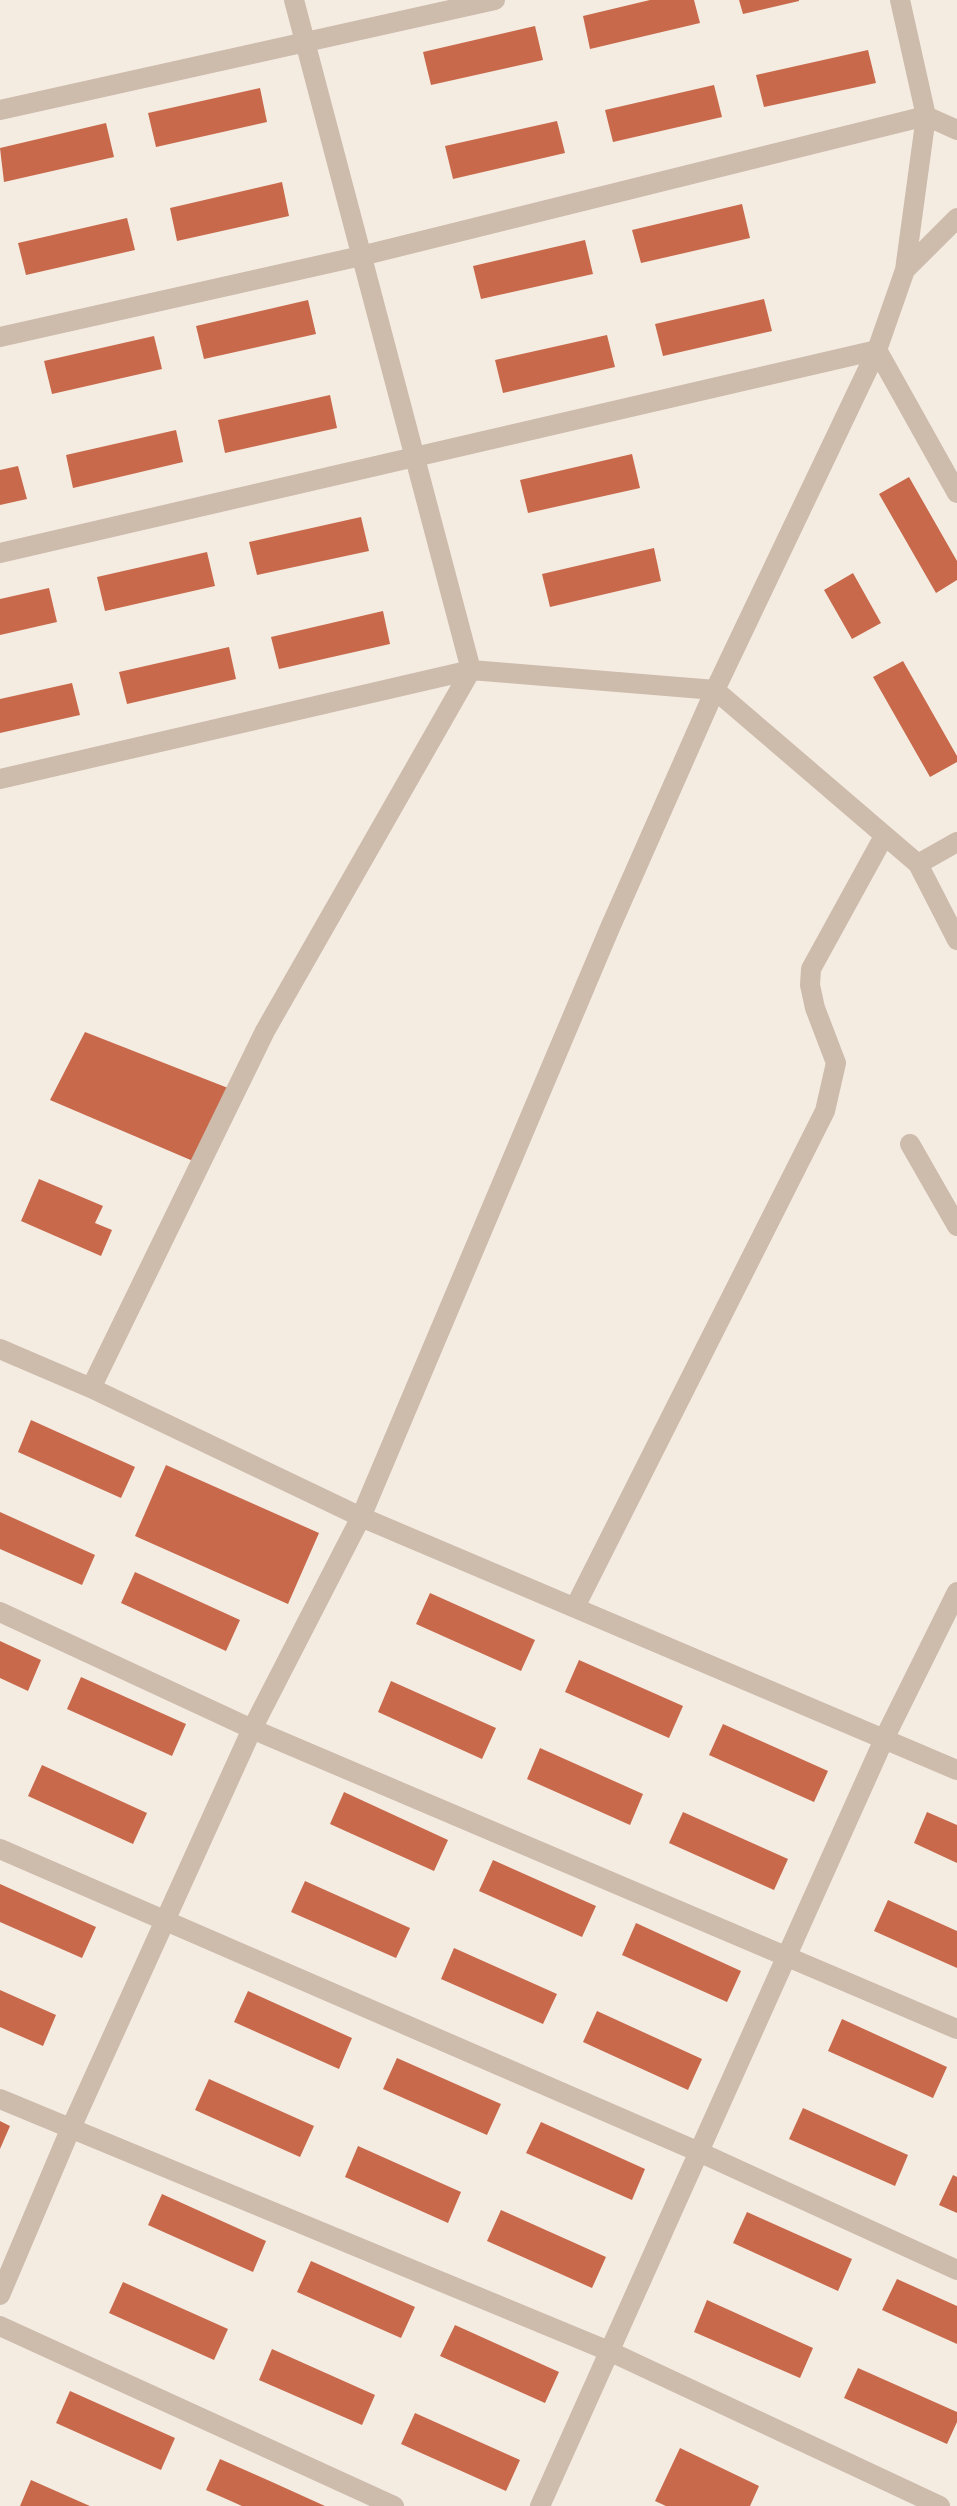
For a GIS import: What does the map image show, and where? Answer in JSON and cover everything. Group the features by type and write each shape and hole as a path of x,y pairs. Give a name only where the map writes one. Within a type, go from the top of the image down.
{"street":[{"path":"91,1388 265,1031 471,670 294,0"},
{"path":"0,110 495,0"},
{"path":"0,2295 70,2130 252,1729 361,1517 603,945 715,690 877,350 905,270 926,116 900,0"},
{"path":"0,337 361,256 926,116 957,130"},
{"path":"905,270 957,218"},
{"path":"0,553 877,350"},
{"path":"877,350 957,493"},
{"path":"0,779 471,670 715,690 883,838 918,864 957,940"},
{"path":"575,1607 825,1111 836,1063 815,1008 810,985 811,969 883,838"},
{"path":"918,864 957,842"},
{"path":"910,1144 957,1226"},
{"path":"0,1349 91,1388 361,1517 957,1770"},
{"path":"540,2506 885,1737 957,1592"},
{"path":"0,1612 252,1729 957,2029"},
{"path":"0,1849 699,2152 957,2270"},
{"path":"0,2099 611,2352 940,2506"},
{"path":"0,2326 394,2506"}],"building":[{"path":"650,0 694,0 700,23 590,49 583,16"},
{"path":"739,0 799,0 799,1 743,14"},
{"path":"535,26 543,60 431,85 423,52"},
{"path":"868,50 876,83 764,107 756,75"},
{"path":"714,85 722,117 613,142 605,110"},
{"path":"260,88 267,122 156,147 148,113"},
{"path":"557,121 565,153 453,179 445,146"},
{"path":"106,123 114,157 4,182 0,148"},
{"path":"282,182 289,216 177,241 170,208"},
{"path":"742,204 750,238 641,263 632,230"},
{"path":"127,218 135,250 26,275 18,243"},
{"path":"585,240 593,274 481,299 473,266"},
{"path":"764,299 772,331 663,356 655,324"},
{"path":"308,300 316,334 204,359 196,326"},
{"path":"607,335 615,367 503,393 495,360"},
{"path":"154,336 162,369 52,394 44,361"},
{"path":"330,395 337,428 225,453 218,420"},
{"path":"176,430 183,462 73,488 66,455"},
{"path":"632,454 640,488 528,513 520,480"},
{"path":"18,466 27,499 0,505 0,470"},
{"path":"909,477 957,561 957,580 936,593 879,494"},
{"path":"361,517 369,551 257,575 249,542"},
{"path":"654,548 661,581 550,607 542,574"},
{"path":"207,552 215,586 105,611 97,577"},
{"path":"853,573 881,623 852,639 824,590"},
{"path":"49,588 57,622 0,635 0,599"},
{"path":"383,611 390,644 279,669 271,637"},
{"path":"229,647 236,679 127,704 119,672"},
{"path":"903,661 957,756 957,762 930,777 873,677"},
{"path":"72,683 80,715 0,733 0,699"},
{"path":"85,1032 228,1088 193,1161 50,1100"},
{"path":"39,1179 103,1206 95,1223 112,1230 101,1256 21,1221"},
{"path":"31,1420 135,1467 121,1498 18,1452"},
{"path":"166,1465 319,1533 288,1604 135,1536"},
{"path":"0,1512 95,1555 82,1585 0,1549"},
{"path":"135,1572 240,1620 226,1651 121,1603"},
{"path":"430,1593 535,1640 521,1671 416,1624"},
{"path":"0,1641 41,1660 28,1691 0,1678"},
{"path":"579,1660 683,1706 669,1738 565,1692"},
{"path":"81,1677 186,1724 172,1756 67,1709"},
{"path":"391,1681 496,1728 482,1759 378,1712"},
{"path":"723,1724 828,1771 814,1802 709,1755"},
{"path":"540,1748 643,1794 630,1825 527,1779"},
{"path":"42,1765 147,1813 133,1844 28,1796"},
{"path":"344,1792 448,1840 434,1871 330,1824"},
{"path":"683,1812 788,1859 774,1890 669,1843"},
{"path":"927,1812 957,1825 957,1863 914,1843"},
{"path":"493,1860 596,1906 582,1937 479,1891"},
{"path":"305,1881 410,1928 396,1958 291,1912"},
{"path":"0,1884 96,1927 82,1958 0,1922"},
{"path":"888,1900 957,1931 957,1968 874,1931"},
{"path":"636,1923 741,1971 727,2002 622,1955"},
{"path":"454,1948 557,1994 543,2024 441,1979"},
{"path":"0,1990 56,2015 43,2046 0,2027"},
{"path":"248,1991 352,2038 339,2069 234,2022"},
{"path":"597,2011 702,2059 688,2090 583,2042"},
{"path":"842,2019 947,2067 933,2098 828,2051"},
{"path":"397,2058 501,2104 487,2135 383,2089"},
{"path":"209,2079 314,2126 300,2157 195,2110"},
{"path":"803,2108 908,2155 895,2186 789,2139"},
{"path":"0,2121 10,2126 0,2149"},
{"path":"541,2122 645,2169 632,2200 526,2153"},
{"path":"358,2146 461,2192 448,2223 345,2177"},
{"path":"953,2175 957,2177 957,2213 939,2205"},
{"path":"162,2194 266,2241 253,2272 148,2225"},
{"path":"501,2210 606,2257 592,2288 487,2241"},
{"path":"747,2212 852,2259 838,2291 733,2243"},
{"path":"311,2261 415,2307 401,2338 297,2292"},
{"path":"897,2279 957,2306 957,2344 882,2310"},
{"path":"123,2282 228,2329 214,2360 109,2313"},
{"path":"707,2300 813,2348 800,2378 694,2332"},
{"path":"455,2325 559,2372 545,2403 440,2356"},
{"path":"272,2349 375,2395 362,2425 259,2380"},
{"path":"858,2368 957,2412 957,2422 947,2444 844,2398"},
{"path":"70,2391 175,2438 161,2470 56,2423"},
{"path":"415,2413 520,2460 506,2491 401,2444"},
{"path":"680,2448 759,2486 750,2506 666,2506 655,2501"},
{"path":"220,2459 325,2506 242,2506 206,2490"},
{"path":"31,2480 83,2503 90,2506 20,2506"}]}
